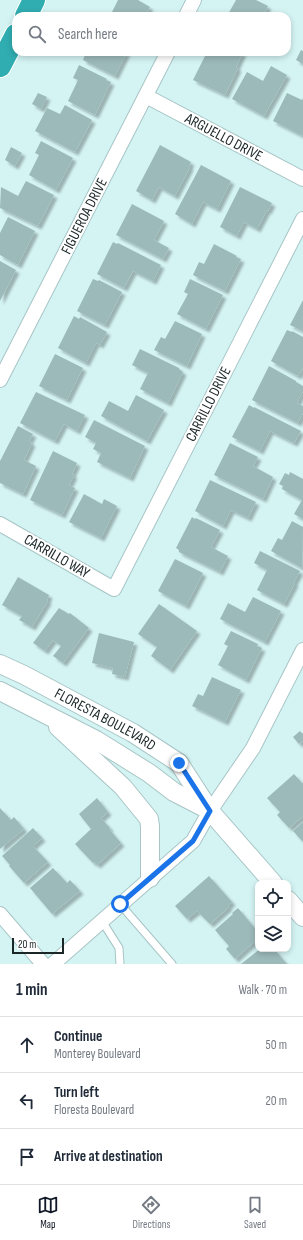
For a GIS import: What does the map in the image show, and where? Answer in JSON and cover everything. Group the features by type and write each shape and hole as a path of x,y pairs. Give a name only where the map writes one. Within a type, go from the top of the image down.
{"highway":[{"path":"28,12 34,0"},
{"path":"0,66 12,43"}],"street":[{"path":"188,12 194,0"},
{"name":"FIGUEROA DRIVE","path":"0,380 166,56"},
{"name":"ARGUELLO DRIVE","path":"146,96 303,179"},
{"name":"CARRILLO DRIVE","path":"114,589 303,219"},
{"name":"CARRILLO WAY","path":"0,524 114,589"},
{"path":"53,964 193,841 210,811 253,748 303,650"},
{"name":"FLORESTA BOULEVARD","path":"0,664 24,675 132,733 179,763 210,811 270,880"},
{"name":"FLORESTA BOULEVARD","path":"0,691 96,740 149,773 174,792 210,811"},
{"path":"41,712 123,787 149,819 150,878"},
{"path":"291,903 303,917"},
{"path":"0,914 43,964"}],"lane":[{"path":"120,904 172,964"},
{"path":"102,921 119,948 120,964"}],"building":[{"path":"118,0 138,0 150,7 147,12 112,12"},
{"path":"236,0 256,0 268,6 265,12 229,12"},
{"path":"301,50 303,51 303,64 296,60"},
{"path":"84,56 125,56 115,76 83,60"},
{"path":"205,56 241,56 236,67 238,68 225,95 193,80"},
{"path":"79,65 111,82 95,115 68,101 78,80 73,78"},
{"path":"271,66 287,75 264,116 232,99 247,72 263,81"},
{"path":"38,93 47,97 41,109 32,104"},
{"path":"287,93 302,100 303,98 303,136 273,121"},
{"path":"65,105 92,120 75,152 35,131 47,108 60,114"},
{"path":"41,141 73,158 56,190 29,175 39,155 35,153"},
{"path":"160,145 191,162 190,167 175,196 159,187 152,200 136,191"},
{"path":"11,147 22,153 15,166 5,160"},
{"path":"201,165 231,181 217,209 203,202 192,224 175,214"},
{"path":"26,181 54,195 38,226 0,208 1,187 18,196"},
{"path":"240,187 272,203 257,229 244,222 237,236 220,227"},
{"path":"132,204 164,221 154,240 169,248 163,259 116,235"},
{"path":"8,217 35,231 18,265 0,255 0,233"},
{"path":"113,242 118,243 161,265 153,281 133,271 124,288 97,274"},
{"path":"214,244 241,259 225,291 193,275 199,262 204,264"},
{"path":"0,261 16,270 0,301"},
{"path":"93,279 99,280 122,292 105,325 77,311"},
{"path":"190,279 223,295 206,329 177,314 188,294 184,292"},
{"path":"303,300 303,331 290,325"},
{"path":"74,316 79,319 80,317 107,332 100,345 96,343 86,363 58,348"},
{"path":"175,321 202,334 187,366 154,350 161,337 165,339"},
{"path":"287,330 303,337 303,368 298,376 271,361"},
{"path":"140,349 179,368 183,372 168,403 140,389 148,373 132,365"},
{"path":"55,354 83,368 67,400 39,386"},
{"path":"269,366 303,386 303,391 297,403 303,406 303,413 298,423 252,400"},
{"path":"36,392 85,415 77,431 64,424 55,441 20,423"},
{"path":"136,395 164,410 147,441 101,416 109,401 128,411"},
{"path":"249,405 301,431 294,443 270,431 260,451 232,437"},
{"path":"94,420 145,446 130,478 97,462 101,453 93,449 96,443 85,437"},
{"path":"18,426 33,434 29,441 32,443 24,460 36,466 23,494 0,483 0,461"},
{"path":"230,443 258,457 253,466 273,477 263,499 214,475"},
{"path":"53,451 77,463 72,474 74,475 69,485 75,488 62,515 30,500"},
{"path":"290,472 303,479 303,519 294,514 302,500 282,489 283,486 279,484 285,473 289,475"},
{"path":"210,480 256,502 248,518 231,510 223,526 195,511"},
{"path":"84,494 102,504 104,499 117,506 101,538 69,522"},
{"path":"192,517 220,530 211,547 228,556 220,572 179,552 176,548"},
{"path":"292,521 303,527 302,568 271,551 278,538 282,540"},
{"path":"260,551 300,571 284,604 257,590 267,570 254,563"},
{"path":"175,559 203,573 186,606 158,591"},
{"path":"18,577 49,595 48,601 32,627 19,620 22,616 2,605"},
{"path":"253,597 281,611 265,642 220,619 228,603 245,612"},
{"path":"159,604 197,631 170,670 151,656 157,647 138,634"},
{"path":"59,608 69,614 70,613 89,628 63,663 53,656 61,646 53,640 45,651 33,643"},
{"path":"231,631 258,644 257,646 262,648 246,680 218,665 228,646 224,644"},
{"path":"99,633 134,642 125,677 112,674 113,668 92,663"},
{"path":"212,677 241,690 225,722 192,706 198,694 203,696"},
{"path":"300,731 303,734 303,741 299,744 293,737"},
{"path":"294,774 303,783 303,816 289,828 277,815 280,812 267,798"},
{"path":"97,798 108,812 101,818 121,843 97,865 94,862 93,863 75,844 91,829 79,814"},
{"path":"0,808 11,820 14,817 24,829 0,849"},
{"path":"303,822 303,842 293,831"},
{"path":"33,828 42,838 33,846 48,862 24,883 2,856"},
{"path":"53,868 67,883 70,880 80,891 52,914 30,888"},
{"path":"209,876 232,902 228,906 229,907 210,924 197,911 187,919 175,906"},
{"path":"238,908 255,928 255,941 235,959 226,949 229,946 215,930 233,914 232,913"},
{"path":"256,952 277,952 287,964 241,964"}],"route":[{"path":"120,904 193,841 210,811 179,763"}]}
